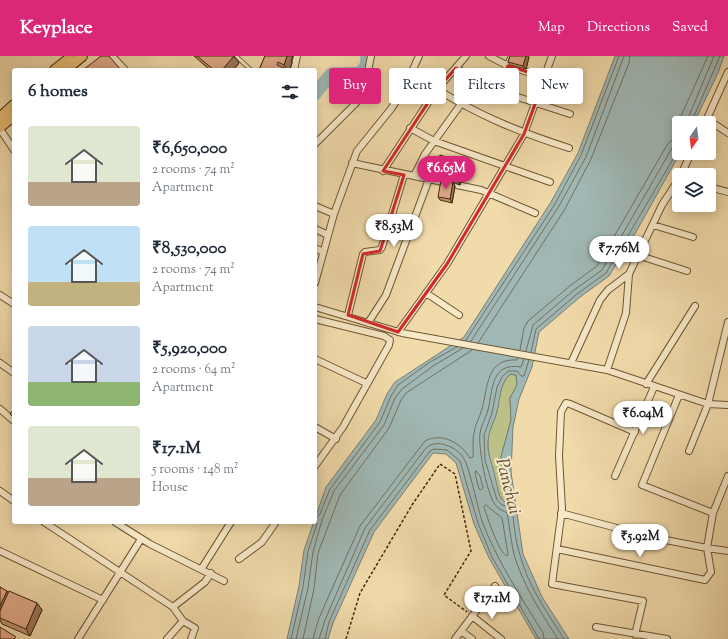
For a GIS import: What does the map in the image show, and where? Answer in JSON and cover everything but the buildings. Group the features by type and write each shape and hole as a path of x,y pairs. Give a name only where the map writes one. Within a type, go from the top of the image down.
{"main road":[{"path":"61,68 72,56"},
{"path":"62,68 82,56"},
{"path":"0,118 12,107"},
{"path":"0,128 12,116"}],"street":[{"path":"112,56 123,68"},
{"path":"294,68 297,56"},
{"path":"317,142 355,104 364,92 370,56"},
{"path":"317,275 334,214 352,163 361,146 391,109 404,89 419,56"},
{"path":"456,68 466,56"},
{"path":"489,56 508,66 527,72"},
{"path":"508,66 512,56"},
{"path":"548,68 552,56"},
{"path":"446,79 454,70"},
{"path":"708,116 726,81 728,72"},
{"path":"383,171 427,104"},
{"path":"414,176 434,141 461,104 524,134 569,148"},
{"path":"401,332 447,264 524,134 535,104"},
{"path":"538,104 570,114"},
{"path":"716,126 728,133"},
{"path":"0,128 12,147"},
{"path":"410,128 434,141 550,182"},
{"path":"352,163 383,171 489,192 535,213"},
{"path":"348,315 363,254 365,252 377,252 382,247 404,175"},
{"path":"368,323 386,295 429,179"},
{"path":"607,370 626,313 629,274 662,204 672,189"},
{"path":"716,189 728,192"},
{"path":"317,207 334,214"},
{"path":"653,225 693,237"},
{"path":"317,230 328,235"},
{"path":"317,249 323,252"},
{"path":"637,255 687,271"},
{"path":"570,363 600,300 608,290 629,274"},
{"path":"426,293 459,315"},
{"path":"0,295 12,303"},
{"path":"646,384 695,306"},
{"path":"317,307 348,315 368,323 401,332 607,370 708,404 728,405"},
{"path":"317,320 387,338 389,345 366,383 336,439 317,463"},
{"path":"689,451 708,404 728,322"},
{"path":"317,360 366,383"},
{"path":"0,362 12,371"},
{"path":"615,476 654,387"},
{"path":"679,395 642,485 713,514"},
{"path":"635,432 570,404 564,405 561,412 559,456 561,513 552,584 643,601 635,635"},
{"path":"0,409 12,419"},
{"path":"317,428 336,439"},
{"path":"556,549 705,580 712,572 707,548 713,514 728,476"},
{"path":"0,491 12,500"},
{"path":"561,513 642,535 728,551"},
{"path":"47,524 173,608 183,621 195,628 191,639"},
{"path":"118,524 141,539 202,568 224,581"},
{"path":"202,568 230,524"},
{"path":"239,559 262,542 275,524"},
{"path":"78,639 141,539"},
{"path":"0,551 103,600"},
{"path":"173,608 205,582 211,573"},
{"path":"455,639 495,586"},
{"path":"472,616 501,639"},
{"path":"167,639 183,621"},
{"path":"596,627 635,635 667,639"},
{"path":"461,631 472,639"}],"lane":[{"path":"236,56 249,68"}],"path":[{"path":"346,639 360,593 412,505 440,464 455,474 471,551 444,595 472,616"}],"highlighted area":[{"path":"508,66 545,77 524,134 447,264 398,332 348,315 363,254 380,251 404,175 383,171 437,89 456,68 496,91"}],"green space":[{"path":"510,374 516,375 517,385 510,398 511,420 501,457 506,502 500,497 490,463 488,436 497,412 502,387 506,378"}],"water":[{"name":"Panchai","path":"615,56 724,56 718,73 697,116 672,116 672,160 676,160 636,232 609,276 580,297 539,332 532,367 519,399 513,427 511,472 523,554 542,597 569,639 536,639 489,558 474,524 456,463 446,454 433,453 374,532 333,623 328,639 287,639 299,586 304,550 313,524 317,524 317,513 326,487 376,420 387,394 395,382 464,337 551,202 578,153","holes":["510,374 516,375 517,385 510,398 511,420 501,457 506,502 503,501 499,493 489,456 488,443 491,427 498,409 503,383"]}],"waterway":[{"path":"317,92 331,74 360,73 366,66 367,56"}]}
